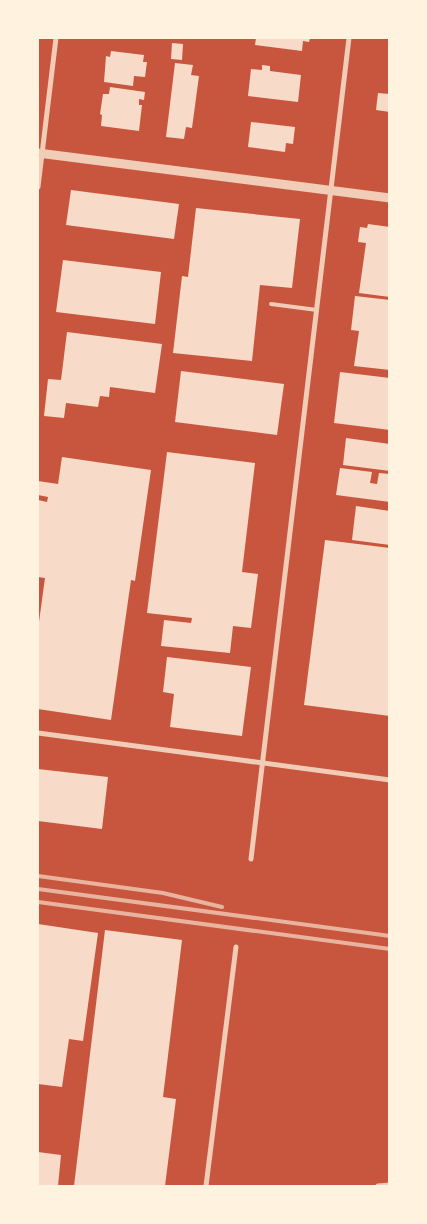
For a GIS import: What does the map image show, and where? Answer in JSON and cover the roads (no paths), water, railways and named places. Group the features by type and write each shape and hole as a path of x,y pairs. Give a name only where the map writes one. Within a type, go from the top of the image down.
{"street":[{"path":"38,187 40,153 56,38"},
{"path":"251,859 349,38"},
{"path":"40,153 390,198"},
{"path":"38,732 390,780"},
{"path":"206,1186 236,947"},
{"path":"378,1186 390,1185"}],"lane":[{"path":"271,304 317,310"}],"railway":[{"path":"38,876 163,893 222,907"},
{"path":"38,889 390,936"},
{"path":"38,902 390,949"}]}
